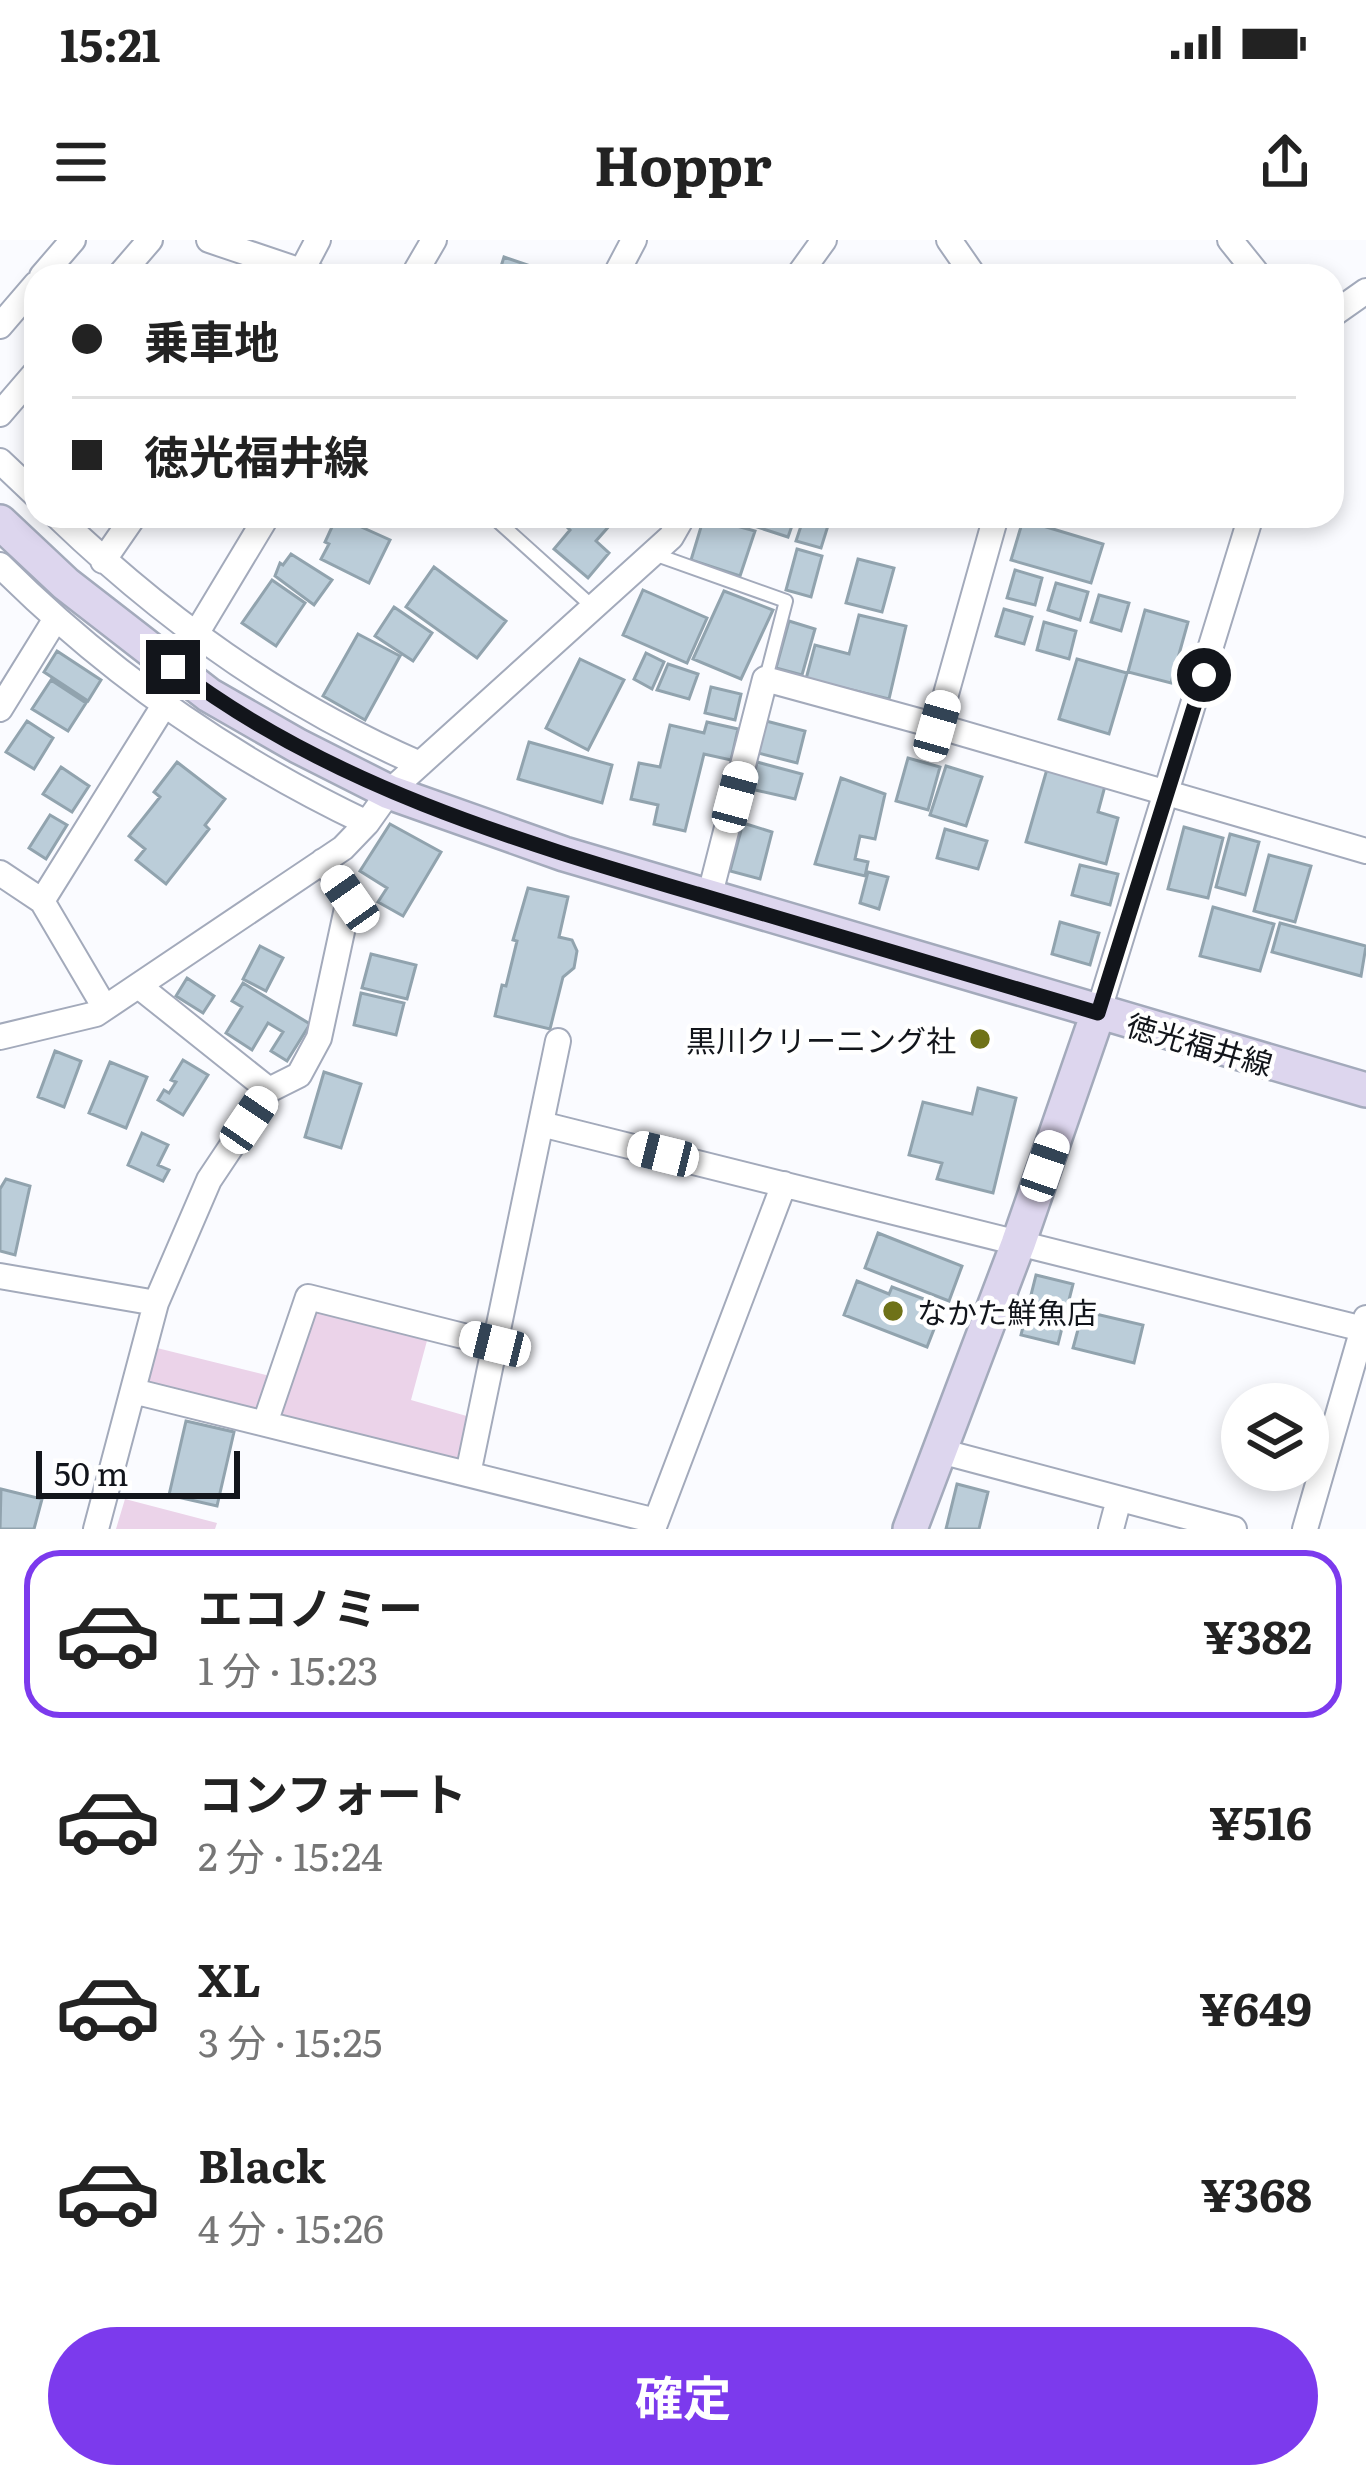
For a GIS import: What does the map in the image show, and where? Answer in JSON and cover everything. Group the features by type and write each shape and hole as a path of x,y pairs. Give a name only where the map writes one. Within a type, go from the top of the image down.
{"main road":[{"name":"徳光福井線","path":"0,522 66,584 209,695 388,792 564,854 1366,1090"},
{"path":"910,1529 1018,1244 1098,1013"}],"street":[{"path":"53,264 73,240"},
{"path":"129,264 150,240"},
{"path":"209,240 277,264"},
{"path":"1230,240 1249,264"},
{"path":"0,326 24,298"},
{"path":"0,414 24,386"},
{"path":"0,460 24,483"},
{"path":"70,528 196,634 291,700 420,764"},
{"path":"103,560 126,528"},
{"path":"196,634 260,528"},
{"path":"0,1037 105,1008 323,861 368,823 388,792 676,528"},
{"path":"937,726 993,528"},
{"path":"1098,1013 1247,528"},
{"path":"0,565 55,620 163,707 281,781 368,823"},
{"path":"0,709 55,620"},
{"path":"710,898 766,679 1366,850"},
{"path":"42,901 163,707"},
{"path":"96,1529 156,1304 208,1180 269,1090 299,1075 319,1038 350,899 323,861"},
{"path":"0,873 42,901 105,1008"},
{"path":"140,987 269,1090"},
{"path":"468,1474 558,1041"},
{"path":"541,1124 1018,1244 1364,1324 1305,1529"},
{"path":"133,1390 655,1525 784,1184"},
{"path":"0,1276 156,1304"},
{"path":"265,1424 308,1297 495,1344"},
{"path":"940,1451 1234,1529"},
{"path":"1111,1529 1119,1499"}],"lane":[{"path":"505,528 593,607"},
{"path":"652,554 786,601 766,679"}],"shaded area":[{"path":"316,1306 428,1337 411,1400 470,1417 459,1461 279,1415"},
{"path":"157,1348 274,1377 262,1410 147,1381"},
{"path":"125,1499 217,1523 215,1529 116,1529"}],"building":[{"path":"331,528 364,528 390,540 369,583 321,559 329,544 325,542"},
{"path":"607,528 596,541 609,553 588,578 554,549 570,530"},
{"path":"701,528 755,531 740,576 691,560"},
{"path":"760,528 791,528 788,537"},
{"path":"800,528 827,528 821,548 796,541"},
{"path":"1021,528 1050,528 1103,544 1091,583 1011,560"},
{"path":"797,549 822,556 811,597 786,590"},
{"path":"291,554 332,580 314,605 275,576 280,563"},
{"path":"858,559 894,568 882,612 846,603"},
{"path":"434,567 506,621 477,658 406,607"},
{"path":"1015,570 1042,578 1035,605 1007,598"},
{"path":"272,580 305,603 276,646 242,623"},
{"path":"1056,583 1088,592 1080,620 1048,610"},
{"path":"643,590 707,618 687,663 623,635"},
{"path":"724,591 773,610 741,679 693,659"},
{"path":"1099,595 1129,603 1121,631 1091,622"},
{"path":"394,607 432,633 413,661 375,636"},
{"path":"1004,609 1032,617 1024,644 996,636"},
{"path":"1145,610 1188,622 1171,683 1128,672"},
{"path":"859,615 906,626 889,699 806,679 815,645 849,654"},
{"path":"789,621 815,629 802,675 776,668"},
{"path":"1044,622 1076,631 1069,659 1037,650"},
{"path":"358,634 400,656 365,720 323,696"},
{"path":"57,651 101,680 88,701 44,672"},
{"path":"646,653 664,662 652,689 634,679"},
{"path":"580,659 624,680 588,750 546,728"},
{"path":"1077,659 1127,673 1109,734 1059,719"},
{"path":"668,664 698,674 689,699 657,690"},
{"path":"51,680 86,703 68,731 32,709"},
{"path":"711,687 741,694 735,720 705,713"},
{"path":"27,721 53,738 34,769 6,752"},
{"path":"766,721 805,731 797,763 758,753"},
{"path":"707,722 738,729 731,760 704,754 685,831 654,824 658,805 631,799 639,763 660,767 670,725 704,733"},
{"path":"529,742 612,765 602,803 518,779"},
{"path":"908,758 940,767 928,810 896,801"},
{"path":"177,762 225,799 205,825 209,829 166,884 136,860 145,849 129,836 160,797 154,792"},
{"path":"757,762 802,774 795,799 751,789"},
{"path":"946,766 982,777 966,826 930,815"},
{"path":"61,767 89,786 72,812 43,794"},
{"path":"1047,769 1105,786 1098,812 1118,818 1106,864 1026,842"},
{"path":"841,778 885,794 875,839 860,836 855,859 868,862 865,876 815,864"},
{"path":"50,815 67,825 46,859 29,848"},
{"path":"743,823 772,832 760,879 730,871"},
{"path":"390,824 441,852 403,916 378,902 387,888 360,871"},
{"path":"1184,827 1223,838 1208,898 1168,889"},
{"path":"945,829 987,841 978,869 937,858"},
{"path":"1230,834 1259,842 1245,895 1216,887"},
{"path":"1269,855 1311,866 1295,922 1254,911"},
{"path":"1080,865 1118,874 1110,905 1072,895"},
{"path":"868,872 888,877 879,909 860,903"},
{"path":"528,888 568,897 559,937 572,940 577,951 574,968 563,977 550,1029 495,1016"},
{"path":"1213,907 1274,924 1260,971 1200,956"},
{"path":"1060,922 1099,933 1090,965 1052,954"},
{"path":"1280,923 1366,946 1361,976 1272,952"},
{"path":"260,946 283,958 266,991 243,979"},
{"path":"371,954 416,965 407,999 362,988"},
{"path":"187,978 214,996 203,1013 176,996"},
{"path":"243,983 310,1024 287,1061 271,1051 283,1032 268,1023 252,1050 226,1033 242,1007 232,1001"},
{"path":"361,993 404,1003 396,1035 354,1025"},
{"path":"55,1051 81,1061 64,1107 38,1097"},
{"path":"183,1060 208,1075 183,1115 158,1100 176,1082 171,1080"},
{"path":"110,1062 147,1077 126,1128 89,1113"},
{"path":"324,1072 361,1084 341,1148 305,1137"},
{"path":"978,1088 1016,1098 993,1193 937,1179 942,1163 909,1155 923,1102 972,1114"},
{"path":"142,1133 168,1145 158,1165 169,1170 163,1181 128,1165"},
{"path":"6,1179 30,1186 15,1255 0,1251 0,1189"},
{"path":"878,1233 962,1266 949,1301 865,1268"},
{"path":"1036,1275 1073,1284 1058,1344 1021,1335"},
{"name":"なかた鮮魚店","path":"857,1281 889,1294 892,1287 943,1306 927,1347 844,1315"},
{"path":"1083,1311 1143,1325 1134,1363 1073,1348"},
{"path":"186,1421 234,1432 217,1506 169,1495"},
{"path":"957,1484 988,1492 979,1529 946,1529"},
{"path":"1,1489 42,1499 34,1529 0,1529"}],"place":[{"name":"黒川クリーニング社","path":"980,1039"},
{"name":"なかた鮮魚店","path":"893,1311"}],"route":[{"path":"173,667 209,695 388,792 564,854 1098,1013 1204,675"}]}
